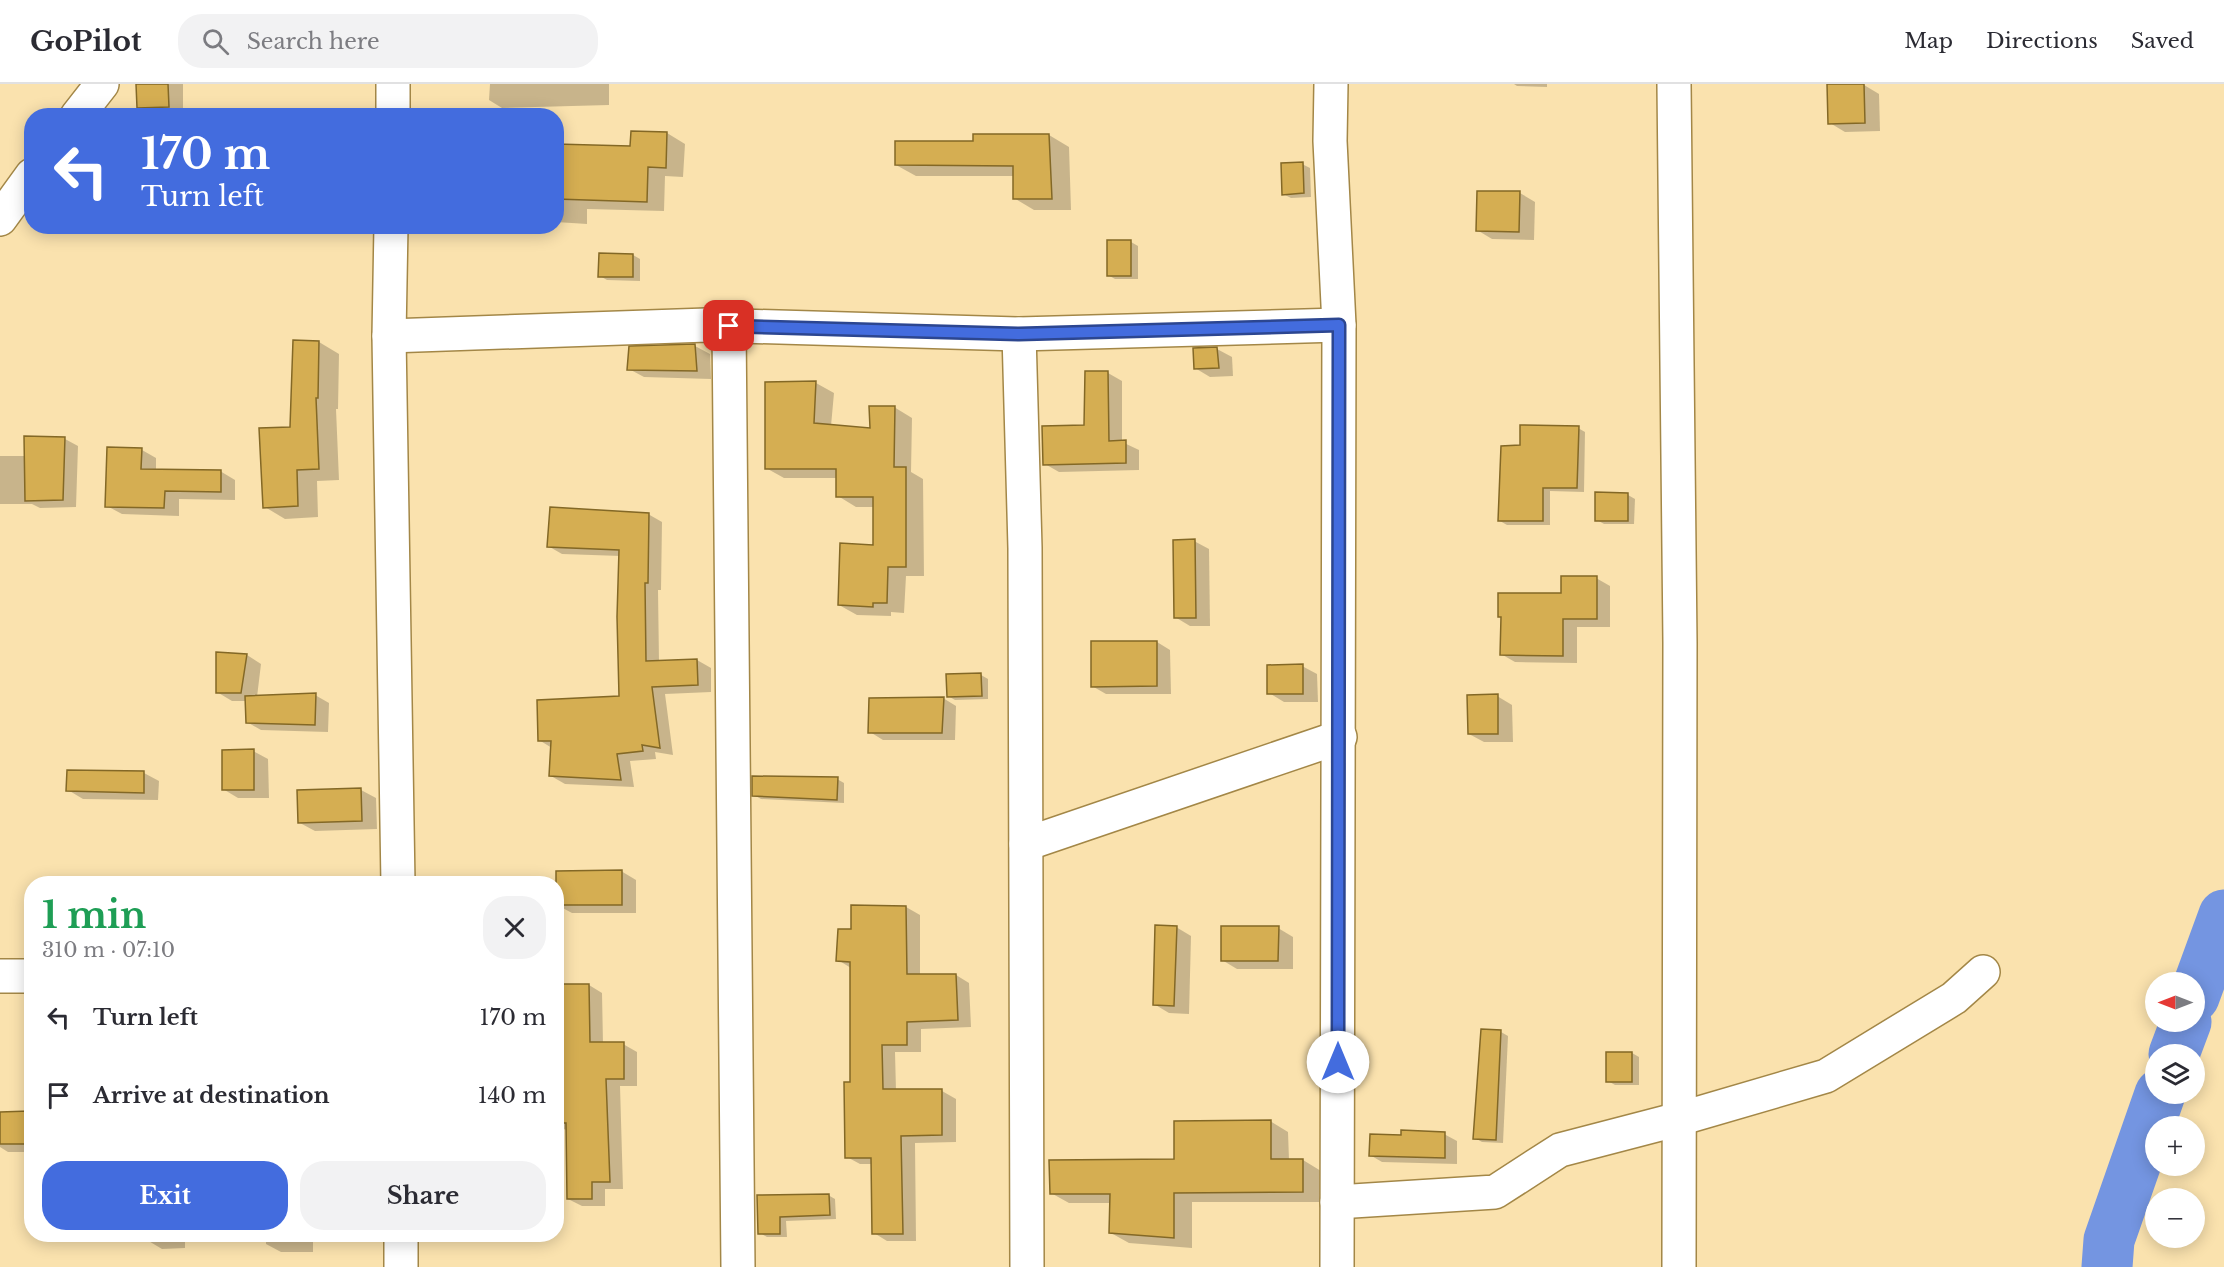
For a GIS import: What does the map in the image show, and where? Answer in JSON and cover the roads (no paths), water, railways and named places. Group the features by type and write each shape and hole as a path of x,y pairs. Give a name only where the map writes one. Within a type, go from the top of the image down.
{"street":[{"path":"83,108 102,84"},
{"path":"393,84 393,108"},
{"path":"1331,84 1330,141 1339,325 1340,737 1337,1267"},
{"path":"1674,84 1680,643 1679,1267"},
{"path":"0,219 24,186"},
{"path":"391,234 389,336 398,876"},
{"path":"389,336 729,326 1019,334 1339,325"},
{"path":"729,326 738,1267"},
{"path":"1019,334 1025,548 1027,1267"},
{"path":"1026,844 1340,737"},
{"path":"1337,1202 1495,1192 1560,1150 1679,1119 1826,1076 1954,998 1983,972"},
{"path":"0,976 24,976"},
{"path":"401,1242 401,1267"}],"waterway":[{"path":"2203,972 2224,915"},
{"path":"2178,1044 2182,1032"},
{"path":"2107,1267 2109,1240 2157,1104"}]}
